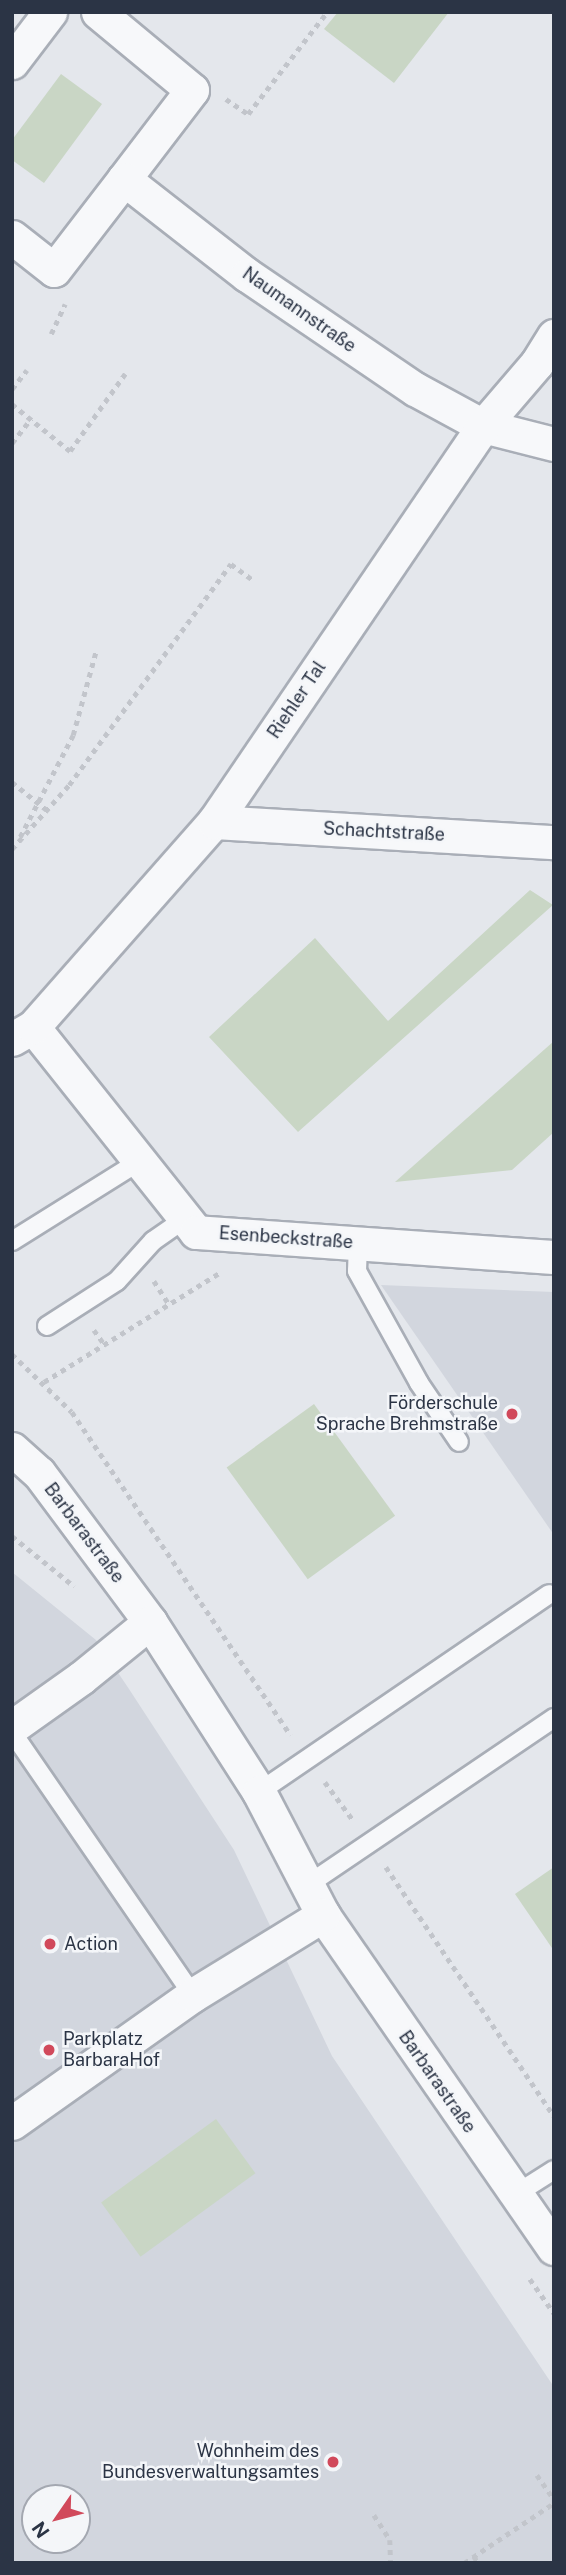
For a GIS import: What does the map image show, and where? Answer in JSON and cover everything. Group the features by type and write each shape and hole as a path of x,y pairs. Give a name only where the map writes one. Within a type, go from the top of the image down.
{"street":[{"path":"12,62 50,12"},
{"path":"12,237 54,270 192,90 98,12"},
{"name":"Naumannstraße","path":"124,179 247,275 415,389 483,426 554,444"},
{"name":"Riehler Tal","path":"23,1033 214,822 483,426 537,363 554,336"},
{"name":"Schachtstraße","path":"214,822 554,842"},
{"name":"Esenbeckstraße","path":"23,1033 140,1161 197,1232 554,1256"},
{"name":"Barbarastraße","path":"12,1449 46,1483 150,1622 259,1792 323,1915 554,2248"},
{"path":"12,1727 81,1678 150,1622"},
{"path":"12,2123 193,1995 323,1915"}],"lane":[{"path":"12,1241 140,1161"},
{"path":"47,1326 117,1281 153,1241 186,1218"},
{"path":"358,1243 357,1271 419,1384 459,1442"},
{"path":"259,1792 550,1594"},
{"path":"306,1886 554,1718"},
{"path":"12,1732 193,1995"},
{"path":"516,2194 554,2169"}],"path":[{"path":"192,90 220,94 248,114 327,12"},
{"path":"12,389 27,369"},
{"path":"12,404 70,451 125,374"},
{"path":"12,443 31,419"},
{"path":"14,846 69,785 231,564 254,581"},
{"path":"14,846 73,735 96,651"},
{"path":"12,782 47,810"},
{"path":"44,1382 230,1266 230,1234"},
{"path":"12,1354 44,1382 72,1412 307,1759 369,1843 554,2116"},
{"path":"12,1536 79,1591"},
{"path":"464,2563 554,2501 537,2475"},
{"path":"374,2515 390,2540 391,2563"},
{"path":"474,2556 478,2563"}],"shaded area":[{"name":"Förderschule Sprache Brehmstraße","path":"381,1285 554,1292 554,1535"},
{"path":"12,1572 96,1640 129,1689 234,1850 332,2056 554,2387 554,2563 12,2563"}],"green space":[{"path":"338,12 449,12 394,83 324,29"},
{"path":"61,74 102,104 44,183 12,160 12,140"},
{"path":"530,890 553,905 298,1132 209,1037 315,938 388,1021"},
{"path":"554,1041 554,1132 512,1170 395,1182"},
{"path":"314,1404 395,1516 308,1579 227,1467"},
{"path":"554,1867 554,1951 515,1894"},
{"path":"216,2119 255,2173 141,2257 101,2202"}],"place":[{"name":"Förderschule Sprache Brehmstraße","path":"512,1414"},
{"name":"Action","path":"50,1944"},
{"name":"Parkplatz BarbaraHof","path":"49,2050"},
{"name":"Wohnheim des Bundesverwaltungsamtes","path":"333,2462"}]}
